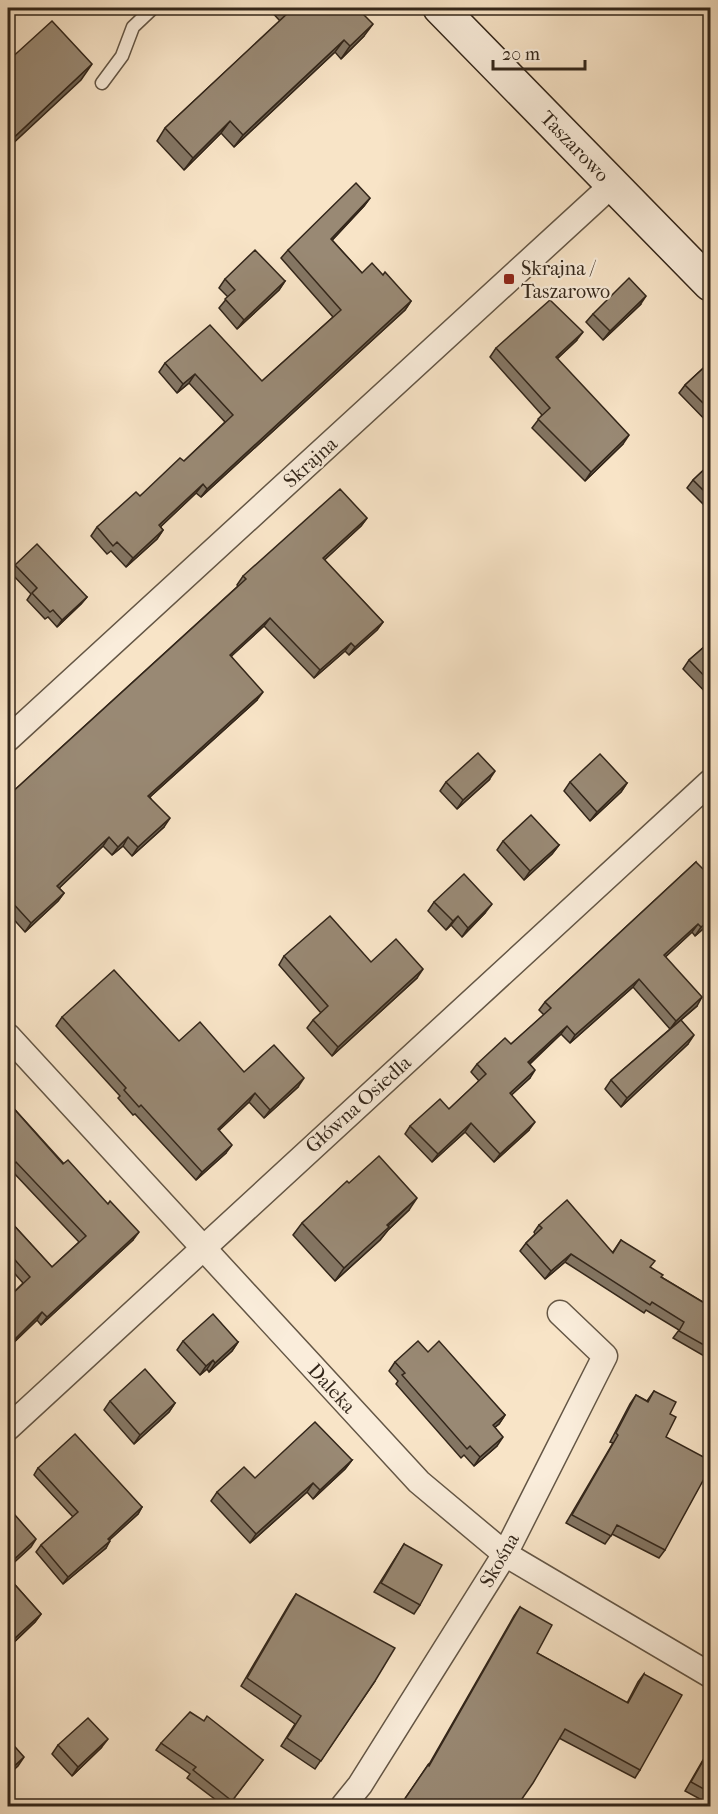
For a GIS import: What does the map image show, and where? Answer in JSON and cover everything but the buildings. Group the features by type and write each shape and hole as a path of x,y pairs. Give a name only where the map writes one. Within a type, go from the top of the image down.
{"street":[{"name":"Taszarowo","path":"440,8 711,284"},
{"name":"Skrajna","path":"8,739 612,185"},
{"name":"Główna Osiedla","path":"8,1428 711,782"},
{"name":"Daleka","path":"8,1036 418,1482 505,1554 711,1675"},
{"name":"Skośna","path":"343,1806 360,1785 505,1554 604,1356 560,1313"}],"lane":[{"path":"102,83 122,56 133,27 153,8"}],"place":[{"name":"Skrajna / Taszarowo","path":"509,279"}]}
